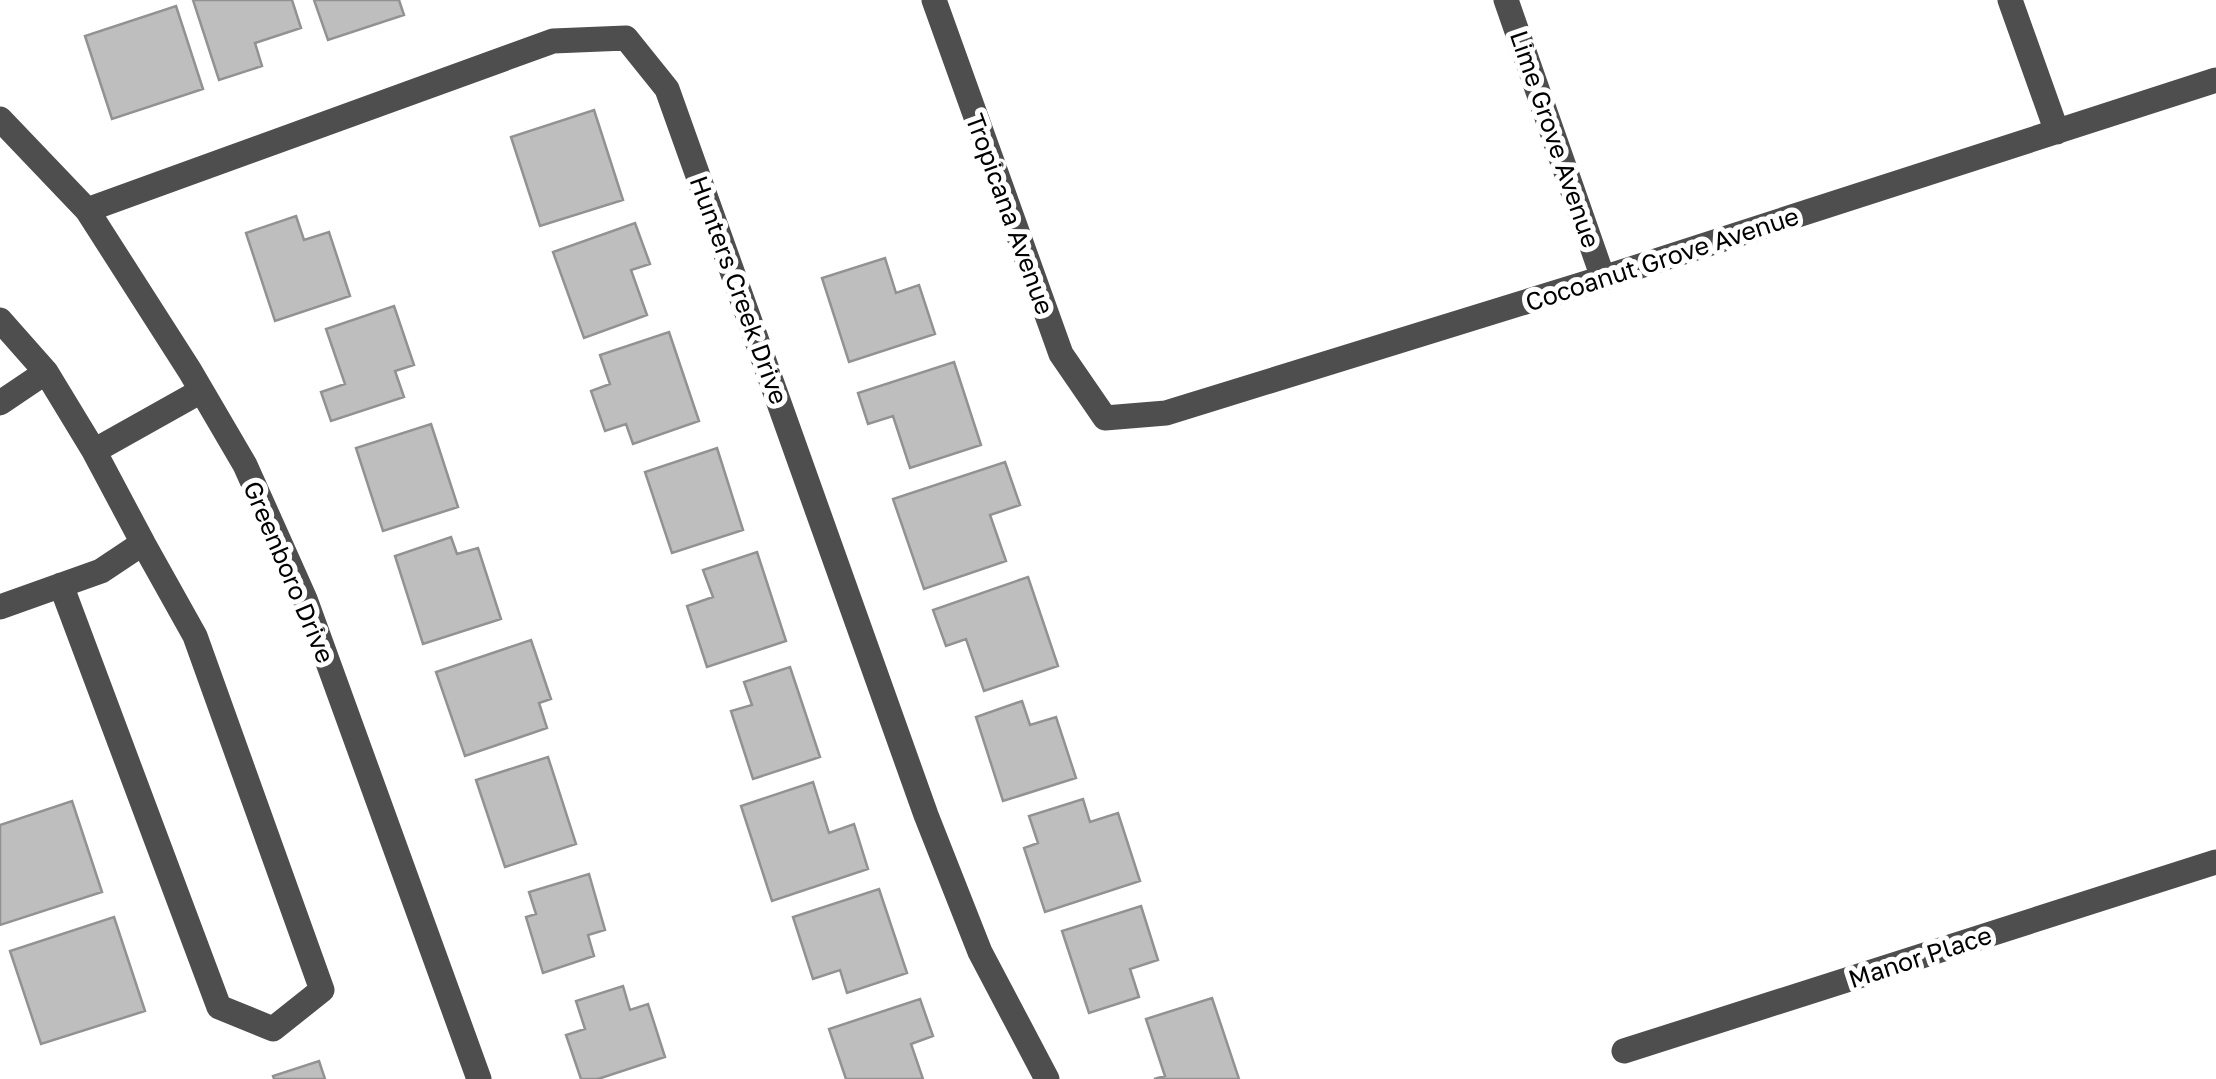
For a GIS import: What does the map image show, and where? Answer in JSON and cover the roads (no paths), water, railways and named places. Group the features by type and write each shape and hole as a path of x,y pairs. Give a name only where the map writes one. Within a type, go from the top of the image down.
{"street":[{"name":"Tropicana Avenue","path":"934,0 1061,354 1104,418"},
{"name":"Lime Grove Avenue","path":"1506,0 1604,278"},
{"path":"2010,0 2057,132"},
{"name":"Hunters Creek Drive","path":"86,210 553,41 626,38 667,89 933,832 980,952 1048,1079"},
{"name":"Cocoanut Grove Avenue","path":"1104,418 1166,413 1604,278 2216,80"},
{"name":"Greenboro Drive","path":"0,118 86,210 244,465 305,599 478,1079"},
{"path":"0,320 46,372 195,636 322,990 273,1028 219,1007 62,585"},
{"path":"0,403 46,372"},
{"path":"94,451 201,391"},
{"path":"0,607 101,571 143,543"},
{"name":"Manor Place","path":"1624,1051 2216,862"}]}
